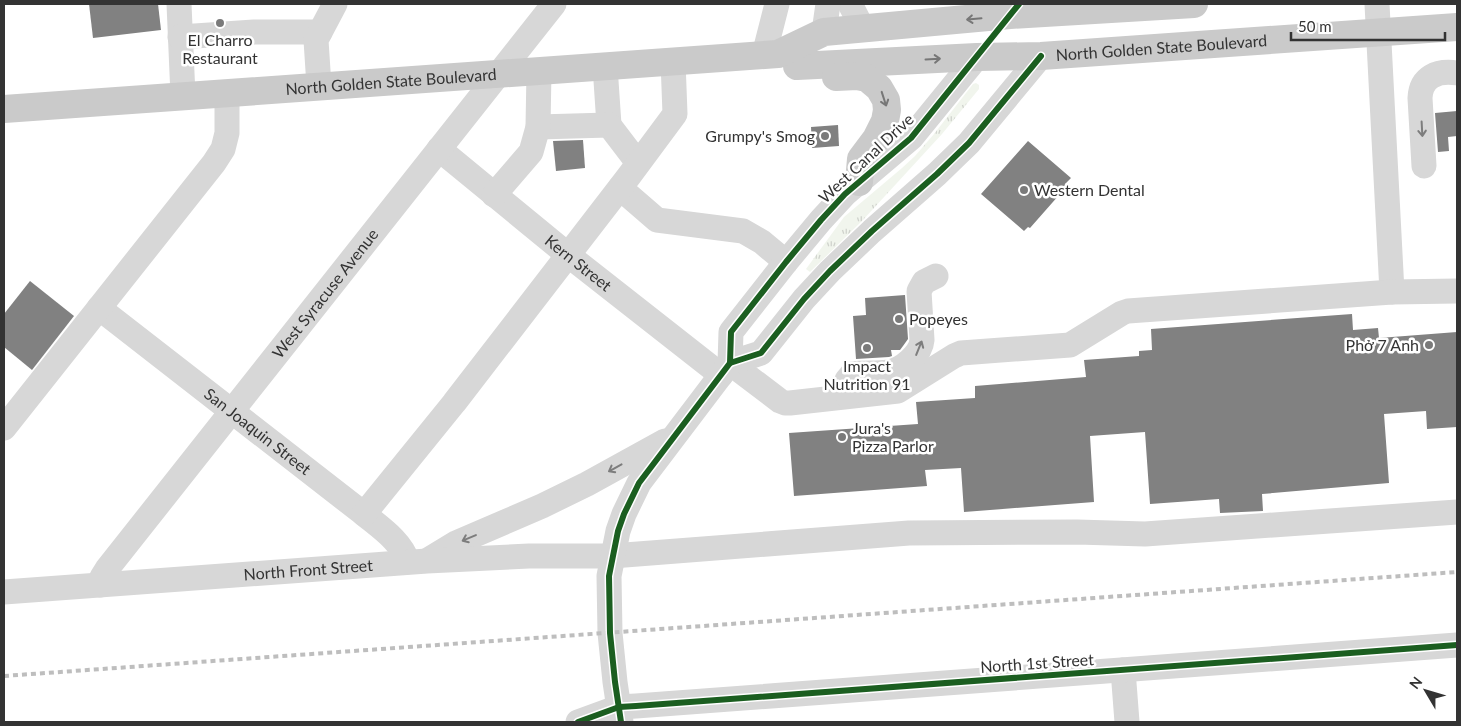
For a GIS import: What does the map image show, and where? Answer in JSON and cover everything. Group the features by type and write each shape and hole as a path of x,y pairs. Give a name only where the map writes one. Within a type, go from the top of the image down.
{"main road":[{"name":"North Golden State Boulevard","path":"780,58 824,32 1015,10 1194,4"},
{"path":"1040,56 1078,8"},
{"name":"West Canal Drive","path":"977,57 1015,10"},
{"name":"North Golden State Boulevard","path":"4,109 673,61 780,58 1040,56 1457,27"},
{"path":"780,58 817,77 857,76 867,78 884,95 887,110 885,122 876,140 861,160 859,182"}],"street":[{"path":"179,4 183,96"},
{"path":"319,86 316,40 335,4"},
{"name":"West Syracuse Avenue","path":"101,584 102,577 107,569 554,4"},
{"path":"777,4 780,58"},
{"path":"824,32 828,4"},
{"path":"850,4 862,29"},
{"path":"1377,4 1392,292"},
{"path":"180,37 254,32 320,32"},
{"path":"578,722 620,715 614,682 610,633 609,582 612,556 618,531 638,483 725,369 760,353 830,270 969,143 1040,56"},
{"name":"West Canal Drive","path":"725,369 731,332 786,262 830,209 911,138 977,57"},
{"path":"364,514 454,403 675,114 673,61"},
{"path":"605,66 609,125 638,164"},
{"path":"494,195 531,152 538,127 539,70"},
{"path":"1424,166 1421,88 1427,79 1436,74 1457,74"},
{"path":"1420,98 1435,89 1451,88 1457,92"},
{"path":"4,428 208,171 223,149 227,133 227,93"},
{"path":"538,127 609,125"},
{"name":"Kern Street","path":"439,149 568,255 725,369 785,403 898,391 961,353 1070,345 1128,311 1392,292 1457,291"},
{"path":"620,188 657,220 743,231 762,242 786,262"},
{"path":"848,396 847,380 852,374 891,371 918,353 922,340 919,292 924,282 936,276"},
{"name":"San Joaquin Street","path":"99,308 364,514 399,545 405,554 417,562"},
{"path":"417,562 456,543 534,510 587,484 673,436"},
{"name":"North Front Street","path":"4,592 417,562 529,556 612,556 909,533 1077,532 1145,534 1457,512"},
{"name":"North 1st Street","path":"620,715 1123,670 1457,645"},
{"path":"1123,670 1127,722"}],"green space":[{"path":"973,84 979,85 979,89 942,134 862,221 810,272 806,269 844,217 915,156"}],"building":[{"path":"89,4 158,4 161,30 93,38"},
{"path":"1457,111 1457,136 1448,137 1449,151 1438,152 1435,113"},
{"name":"Grumpy's Smog","path":"838,125 839,146 812,148 811,127"},
{"path":"583,140 585,168 556,171 553,141"},
{"name":"Western Dental","path":"1028,141 1071,178 1065,184 1067,186 1030,228 1028,227 1024,231 981,194"},
{"path":"30,281 74,316 32,370 4,347 4,314"},
{"path":"905,295 908,339 900,350 891,350 892,356 889,357 856,359 853,316 866,315 865,298"},
{"path":"1352,314 1353,330 1378,328 1379,338 1457,332 1457,427 1427,429 1426,411 1384,414 1389,483 1262,494 1263,511 1220,513 1219,499 1150,504 1145,432 1090,436 1094,502 964,512 961,468 925,470 927,486 794,496 789,433 918,424 916,402 975,398 975,386 1086,377 1084,360 1139,356 1139,351 1152,350 1151,329"}],"railway":[{"path":"4,676 1457,572"}],"cycle path":[{"path":"621,722 610,633 609,576 618,531 639,483 730,363 731,332 786,262 845,194 911,138 1019,4"},
{"path":"730,363 761,353 804,299 830,271 969,143 1041,56"},
{"path":"578,722 619,707 1457,645"}],"place":[{"name":"El Charro Restaurant","path":"220,23"},
{"name":"Grumpy's Smog","path":"825,136"},
{"name":"Western Dental","path":"1024,190"},
{"name":"Popeyes","path":"899,319"},
{"name":"Phở 7 Anh","path":"1429,345"},
{"name":"Impact Nutrition 91","path":"867,348"},
{"name":"Jura's Pizza Parlor","path":"842,437"}]}
